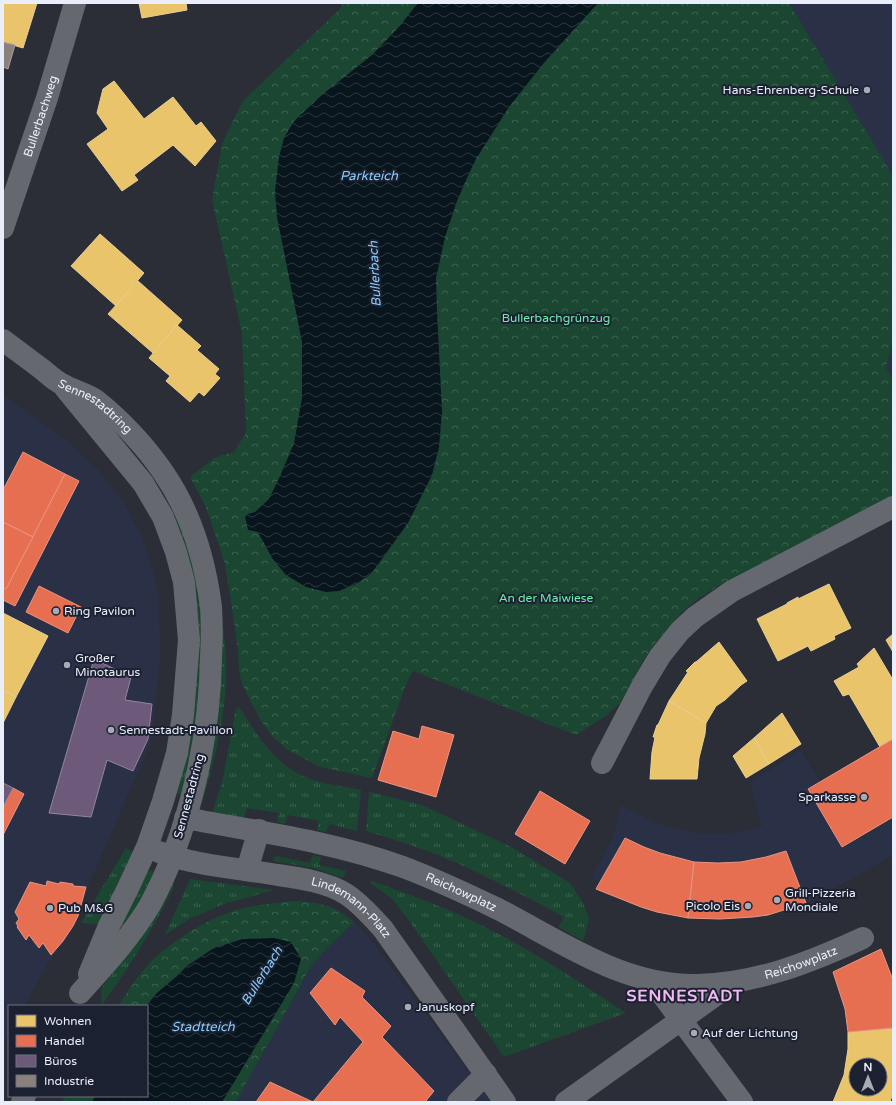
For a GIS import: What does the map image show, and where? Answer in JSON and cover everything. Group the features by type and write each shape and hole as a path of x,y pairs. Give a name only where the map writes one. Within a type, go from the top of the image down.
{"street":[{"name":"Bullerbachweg","path":"3,228 47,98 75,3"},
{"path":"3,340 61,384"},
{"name":"Sennestadtring","path":"61,384 96,400 131,432 163,472 182,506 198,544 206,576 211,608 211,674 207,717 200,759 185,818 172,857 140,921 77,1000"},
{"name":"Sennestadtring","path":"61,384 143,483 163,517 176,552 184,582 189,640 183,715 177,753 163,801 147,847 109,926 77,1000"},
{"path":"602,763 642,686 660,656 680,631 695,617 732,591 893,507"},
{"name":"Reichowplatz","path":"185,818 305,839 403,867 498,909 579,953 621,972 652,981 683,985 699,985 736,981 800,965 863,938"},
{"path":"247,870 259,830"},
{"name":"Lindemann-Platz","path":"147,847 189,862 301,878 345,893 360,905 383,929 505,1102"},
{"path":"652,981 742,1102"},
{"name":"Reichowplatz","path":"566,1102 736,981"},
{"path":"458,1102 486,1074"}],"shaded area":[{"name":"Hans-Ehrenberg-Schule","path":"789,3 893,3 893,177"},
{"path":"893,340 893,380 886,368"},
{"path":"3,395 66,440 98,470 124,503 141,535 154,574 159,601 160,656 152,740 87,888 74,926 64,942 52,956 25,1005 8,1005 8,1034 3,1043"},
{"path":"893,739 893,855 807,903 769,915 720,919 688,918 641,907 596,889 600,882 591,878 610,843 617,824 621,805 653,822 672,828 697,833 725,834 762,827 750,782 801,751 820,782"},
{"path":"354,922 367,935 491,1102 236,1102 311,966"}],"green space":[{"name":"Bullerbachgrünzug","path":"343,3 789,3 893,176 893,340 886,368 893,380 893,496 821,535 720,585 699,598 681,613 650,650 620,703 607,715 576,735 413,671 407,682 372,778 320,767 288,750 273,737 261,721 242,684 239,671 238,650 225,564 206,507 190,477 214,458 234,452 246,433 242,333 212,200 222,144 242,102 340,9"},
{"path":"180,517 199,578 204,674 184,795 175,793 191,714 171,519"},
{"path":"223,627 226,650 226,676 223,713 216,749 202,803 197,803 220,628"},
{"path":"239,707 266,746 283,764 293,771 317,781 361,790 357,831 330,824 326,832 317,830 319,821 288,815 285,824 277,822 279,813 247,808 244,817 242,818 212,813 222,783 236,709"},
{"path":"369,792 422,805 511,847 570,883 582,901 589,919 583,941 559,927 564,917 502,884 438,855 366,831"},
{"path":"126,848 133,852 101,925 81,923"},
{"path":"313,855 321,857 319,865 346,871 343,878 314,868 273,861 275,856 310,863"},
{"path":"150,870 154,871 155,875 135,914 112,940 145,875"},
{"path":"190,879 274,890 224,904 189,919 165,935"},
{"path":"372,881 432,903 491,930 543,959 626,1013 504,1057 405,915 391,898 370,883"},
{"path":"168,884 173,884 173,889 157,919 140,948 102,1005 101,989 130,949"},
{"path":"297,901 314,903 333,908 354,922 311,966 236,1102 222,1102 294,983 243,939 214,948 187,966 157,993 147,1005 119,1005 139,975 155,958 174,942 197,927 220,916 263,905"},
{"path":"64,1097 94,1097 92,1102 62,1102"}],"water":[{"name":"Parkteich","path":"418,3 598,3 543,64 509,107 476,159 457,201 445,237 436,278 442,412 439,447 432,475 408,523 371,574 356,584 339,591 326,592 306,587 286,575 272,558 258,532 248,530 245,517 248,514 255,512 269,499 281,474 294,443 302,398 302,342 277,217 275,191 279,157 284,138 294,121 323,94 372,55 398,28"},
{"name":"Stadtteich","path":"274,938 291,942 301,959 294,983 222,1102 92,1102 94,1097 148,1097 147,1005 157,993 187,966 214,948 243,939"}],"building: Wohnen":[{"path":"3,3 37,3 23,48 3,42"},
{"path":"139,3 186,3 187,10 142,18"},
{"path":"114,81 144,119 173,97 196,126 201,122 216,141 195,166 173,145 134,175 138,180 122,191 87,144 108,129 97,113 103,89"},
{"path":"100,234 144,273 116,306 71,266"},
{"path":"138,281 182,320 153,353 108,314"},
{"path":"177,325 201,346 197,350 219,369 215,374 220,378 204,396 199,392 190,402 166,381 170,376 149,358"},
{"path":"829,584 851,628 834,636 835,639 811,651 808,646 778,661 757,619 798,597 798,599"},
{"path":"3,613 48,636 16,697 3,690"},
{"path":"893,634 893,652 886,640"},
{"path":"719,642 747,681 716,706 706,723 669,701 688,672 686,671"},
{"path":"874,648 893,680 893,739 880,747 849,694 843,696 834,681 859,667 857,664"},
{"path":"3,690 16,697 3,723"},
{"path":"669,701 706,723 699,758 697,779 650,779 652,752 655,737 653,737 657,725"},
{"path":"782,713 801,744 769,764 754,738"},
{"path":"754,738 769,764 746,778 733,756"},
{"path":"893,1028 893,1092 890,1102 833,1102 844,1075 848,1049 848,1032"}],"building: Handel":[{"path":"23,452 65,474 33,537 3,522 3,490"},
{"path":"65,474 79,481 15,606 3,600 3,587 6,589"},
{"path":"3,522 33,537 6,589 3,587"},
{"path":"39,586 81,607 68,633 26,612"},
{"path":"422,726 454,735 436,797 378,780 393,731 419,739"},
{"path":"893,739 893,817 842,847 808,789"},
{"path":"13,788 24,794 3,835 3,807"},
{"path":"540,791 590,821 565,864 515,834"},
{"path":"625,838 660,853 694,862 688,918 657,912 641,907 596,889"},
{"path":"786,851 806,903 768,915 753,917 720,919 688,918 694,862 741,862"},
{"path":"47,881 86,887 78,916 73,926 51,955 43,943 39,948 29,935 26,940 17,927 18,926 16,923 19,919 15,912 30,882 46,886"},
{"path":"881,949 893,980 893,1028 848,1032 845,1009 833,972"},
{"path":"331,968 365,991 362,997 391,1026 382,1037 434,1091 425,1102 313,1102 363,1042 340,1017 335,1025 310,993"},
{"path":"270,1082 313,1102 256,1102"}],"building: Büros":[{"name":"Sennestadt-Pavillon","path":"94,659 131,677 125,700 152,704 148,739 133,771 107,760 91,817 49,813"},
{"path":"3,783 13,788 3,807"}],"building: Industrie":[{"path":"3,42 15,45 8,69 3,67"}],"place":[{"name":"Hans-Ehrenberg-Schule","path":"867,90"},
{"name":"Ring Pavilon","path":"56,611"},
{"name":"Großer Minotaurus","path":"67,665"},
{"name":"Sennestadt-Pavillon","path":"111,730"},
{"name":"Sparkasse","path":"864,797"},
{"name":"Grill-Pizzeria Mondiale","path":"777,900"},
{"name":"Picolo Eis","path":"748,906"},
{"name":"Pub M&G","path":"50,908"},
{"name":"Januskopf","path":"408,1007"},
{"name":"Auf der Lichtung","path":"694,1033"}],"district":[{"name":"SENNESTADT","path":"685,996"}],"water label":[{"name":"Bullerbach","path":"375,274"},
{"name":"Bullerbach","path":"262,976"}],"park label":[{"name":"An der Maiwiese","path":"546,598"}]}
